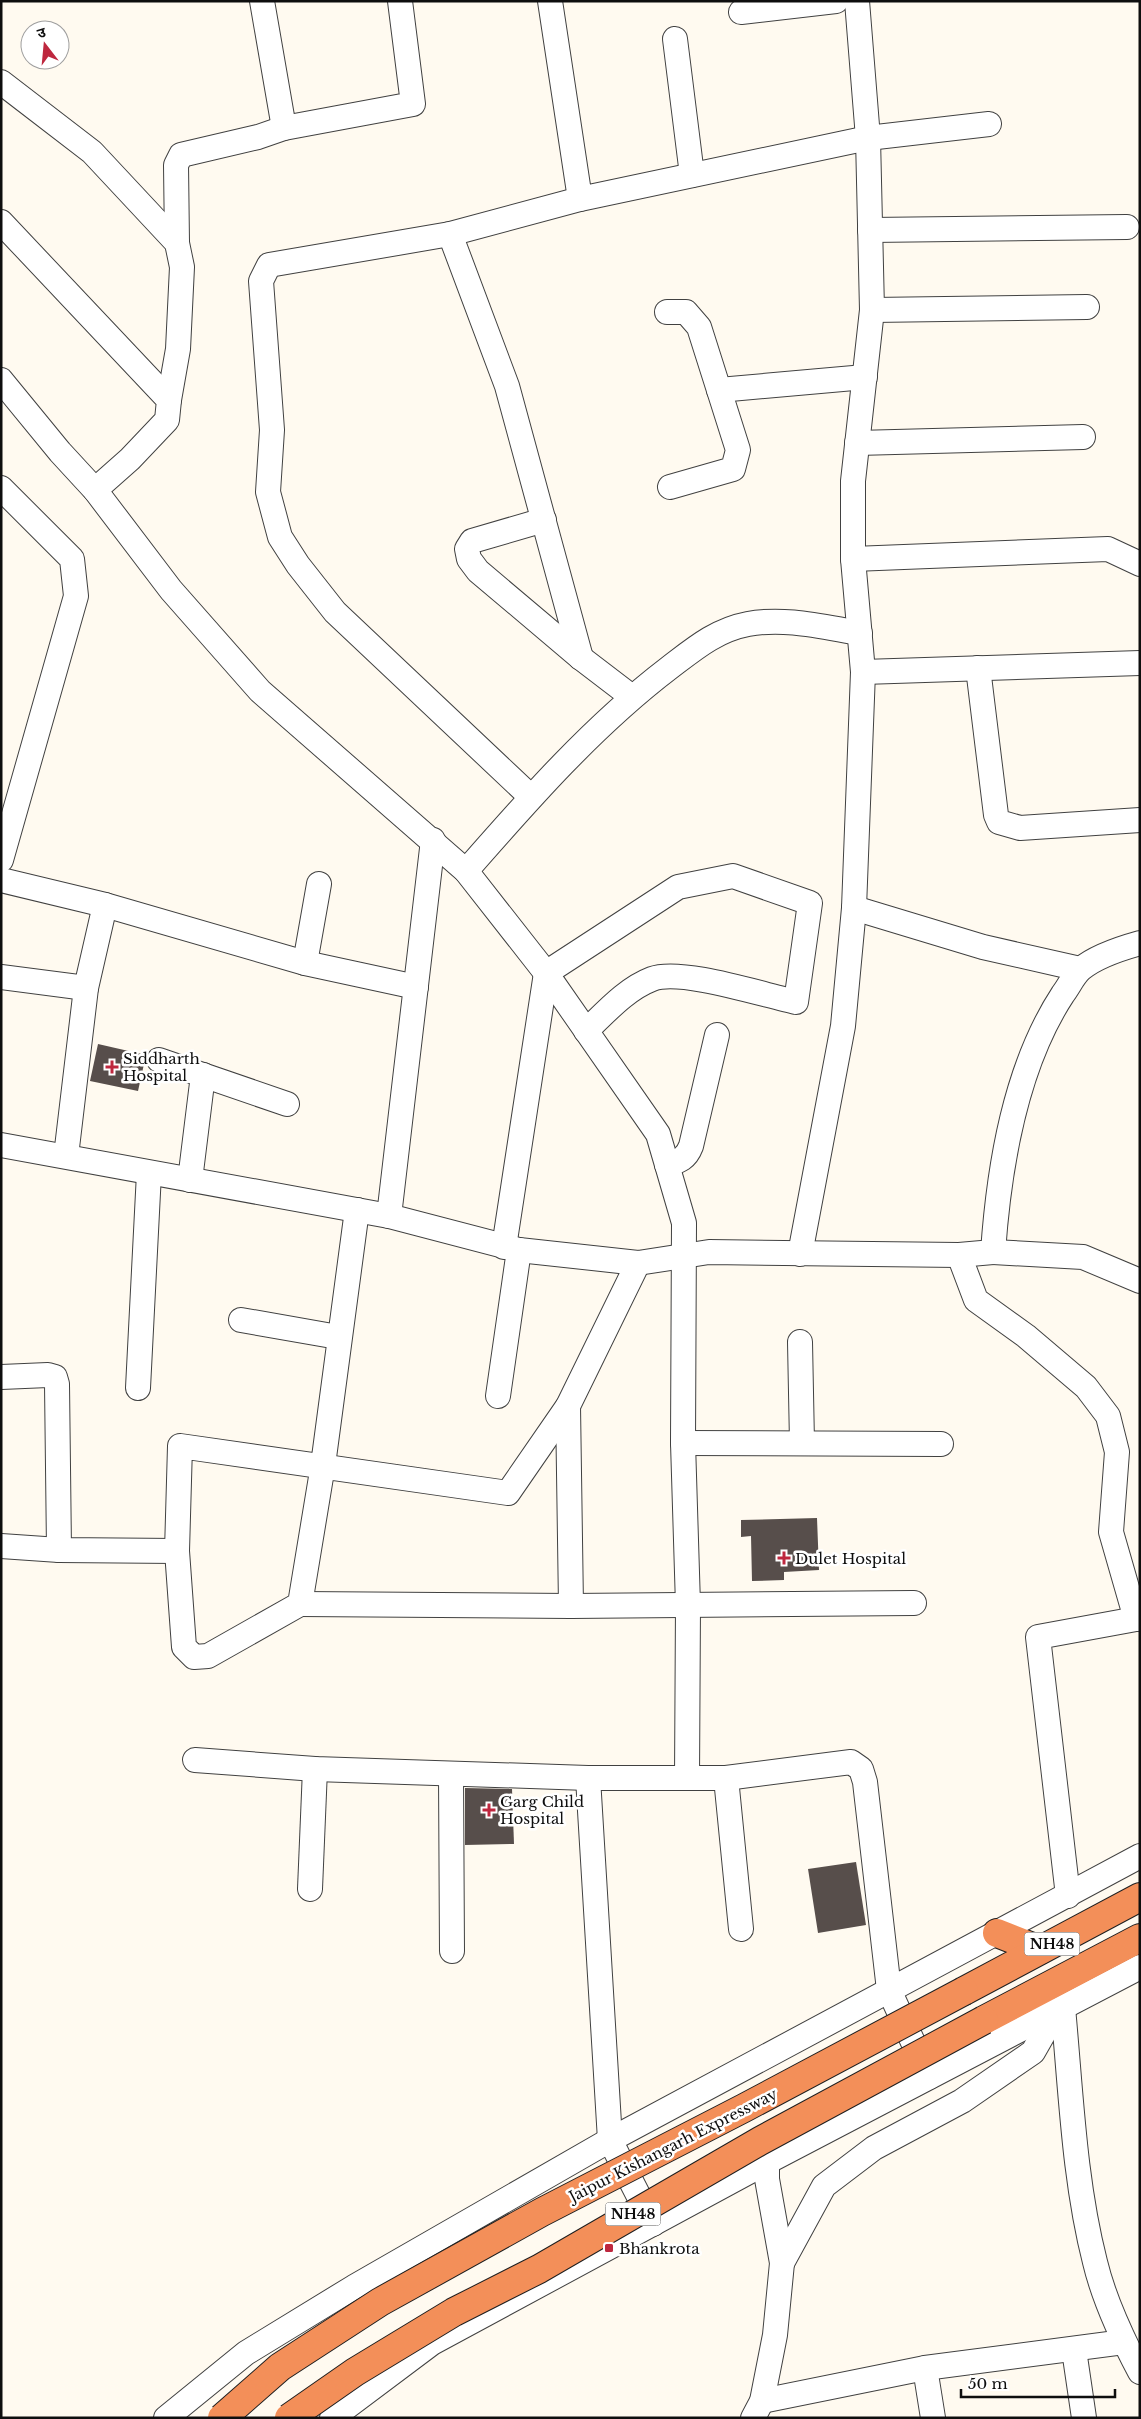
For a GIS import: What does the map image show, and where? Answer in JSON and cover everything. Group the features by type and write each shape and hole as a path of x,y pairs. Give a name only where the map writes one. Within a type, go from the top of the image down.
{"highway":[{"name":"Jaipur Kishangarh Expressway","path":"222,2418 280,2367 380,2302 542,2212 744,2108 1140,1897"},
{"path":"997,1933 1040,1950"},
{"name":"NH48","path":"289,2418 355,2372 454,2312 539,2268 760,2140 1140,1938"}],"street":[{"path":"262,1 284,128"},
{"path":"95,490 130,459 167,420 178,350 182,267 177,243 176,165 181,155 258,137 284,128 413,104 400,1"},
{"path":"550,1 580,198"},
{"path":"741,12 836,1"},
{"path":"800,1254 843,1026 854,908 863,672 853,559 853,481 872,310 868,138 857,1"},
{"path":"675,39 692,175"},
{"path":"1,82 92,152 177,243"},
{"path":"531,797 335,612 280,537 268,492 272,430 261,281 269,265 450,234 580,198 868,138 989,124"},
{"path":"1,222 169,400"},
{"path":"870,230 1127,227"},
{"path":"450,234 507,386 581,658"},
{"path":"872,310 1086,307"},
{"path":"668,312 686,312 699,327 738,450 733,469 670,487"},
{"path":"719,390 865,378"},
{"path":"1,380 60,452 95,490 171,590 260,691 433,840 466,871 546,973 658,1134 684,1223 682,1257 683,1443 688,1605 687,1778"},
{"path":"857,443 1083,437"},
{"path":"1,488 72,559 76,596 1,860"},
{"path":"544,520 472,541 467,549 469,559 478,571 581,658 632,697"},
{"path":"853,559 1108,549 1140,564"},
{"path":"466,871 531,797 632,697 709,637 747,624 784,621 860,633"},
{"path":"863,672 1140,663"},
{"path":"978,668 996,815 999,822 1020,828 1140,820"},
{"path":"389,1216 433,840"},
{"path":"498,1396 512,1248 546,973 678,887 733,876 810,903 796,1002 686,977 654,979 625,994 586,1031"},
{"path":"1,880 105,905 305,963 416,988"},
{"path":"305,963 319,884"},
{"path":"66,1156 86,988 105,905"},
{"path":"854,908 983,947 1080,969"},
{"path":"993,1252 997,1195 1012,1116 1034,1050 1048,1016 1080,969 1118,950 1140,943"},
{"path":"1,977 86,988"},
{"path":"667,1165 679,1161 688,1155 717,1035"},
{"path":"159,1060 287,1104"},
{"path":"190,1180 203,1075"},
{"path":"1,1145 389,1216 512,1248 638,1263 709,1252 959,1255 993,1252 1083,1256 1138,1275"},
{"path":"138,1388 149,1173"},
{"path":"300,1604 322,1465 338,1337 357,1210"},
{"path":"959,1255 976,1300 1026,1336 1086,1387 1108,1416 1117,1452 1111,1532 1138,1619 1038,1637 1068,1896"},
{"path":"638,1263 568,1406 508,1493 180,1446 177,1551 184,1647 194,1657 208,1656 300,1604 571,1606 914,1603"},
{"path":"241,1320 338,1337"},
{"path":"800,1342 802,1443"},
{"path":"1,1377 48,1375 54,1377 57,1384 59,1550"},
{"path":"568,1406 571,1606"},
{"path":"683,1443 941,1444"},
{"path":"1,1546 59,1550 177,1551"},
{"path":"195,1760 315,1768 588,1778 726,1778 851,1762 861,1769 865,1782 890,1990 929,2077"},
{"path":"310,1889 315,1768"},
{"path":"451,1774 452,1951"},
{"path":"588,1778 610,2140 653,2224"},
{"path":"726,1778 741,1929"},
{"path":"166,2418 246,2353 354,2287 610,2140 1140,1856"},
{"path":"332,2418 432,2343 767,2162 1140,1967"},
{"path":"1058,1981 1055,1995 1045,2005 1053,2013 1095,2263 1124,2342 1140,2372"},
{"path":"782,2263 824,2186 874,2148 962,2101 1033,2052 1053,2013"},
{"path":"767,2162 767,2179 782,2263 775,2334 758,2409 925,2368 1124,2342"},
{"path":"1074,2350 1084,2418"},
{"path":"925,2368 933,2418"}],"building":[{"path":"98,1044 146,1055 138,1091 90,1081"},
{"path":"817,1518 819,1570 784,1572 784,1580 752,1581 751,1536 741,1537 741,1520"},
{"path":"465,1788 512,1789 514,1844 465,1845"},
{"path":"856,1862 866,1925 818,1933 808,1869"}],"place":[{"name":"Siddharth Hospital","path":"112,1067"},
{"name":"Dulet Hospital","path":"784,1558"},
{"name":"Garg Child Hospital","path":"489,1810"},
{"name":"Bhankrota","path":"609,2248"}]}
